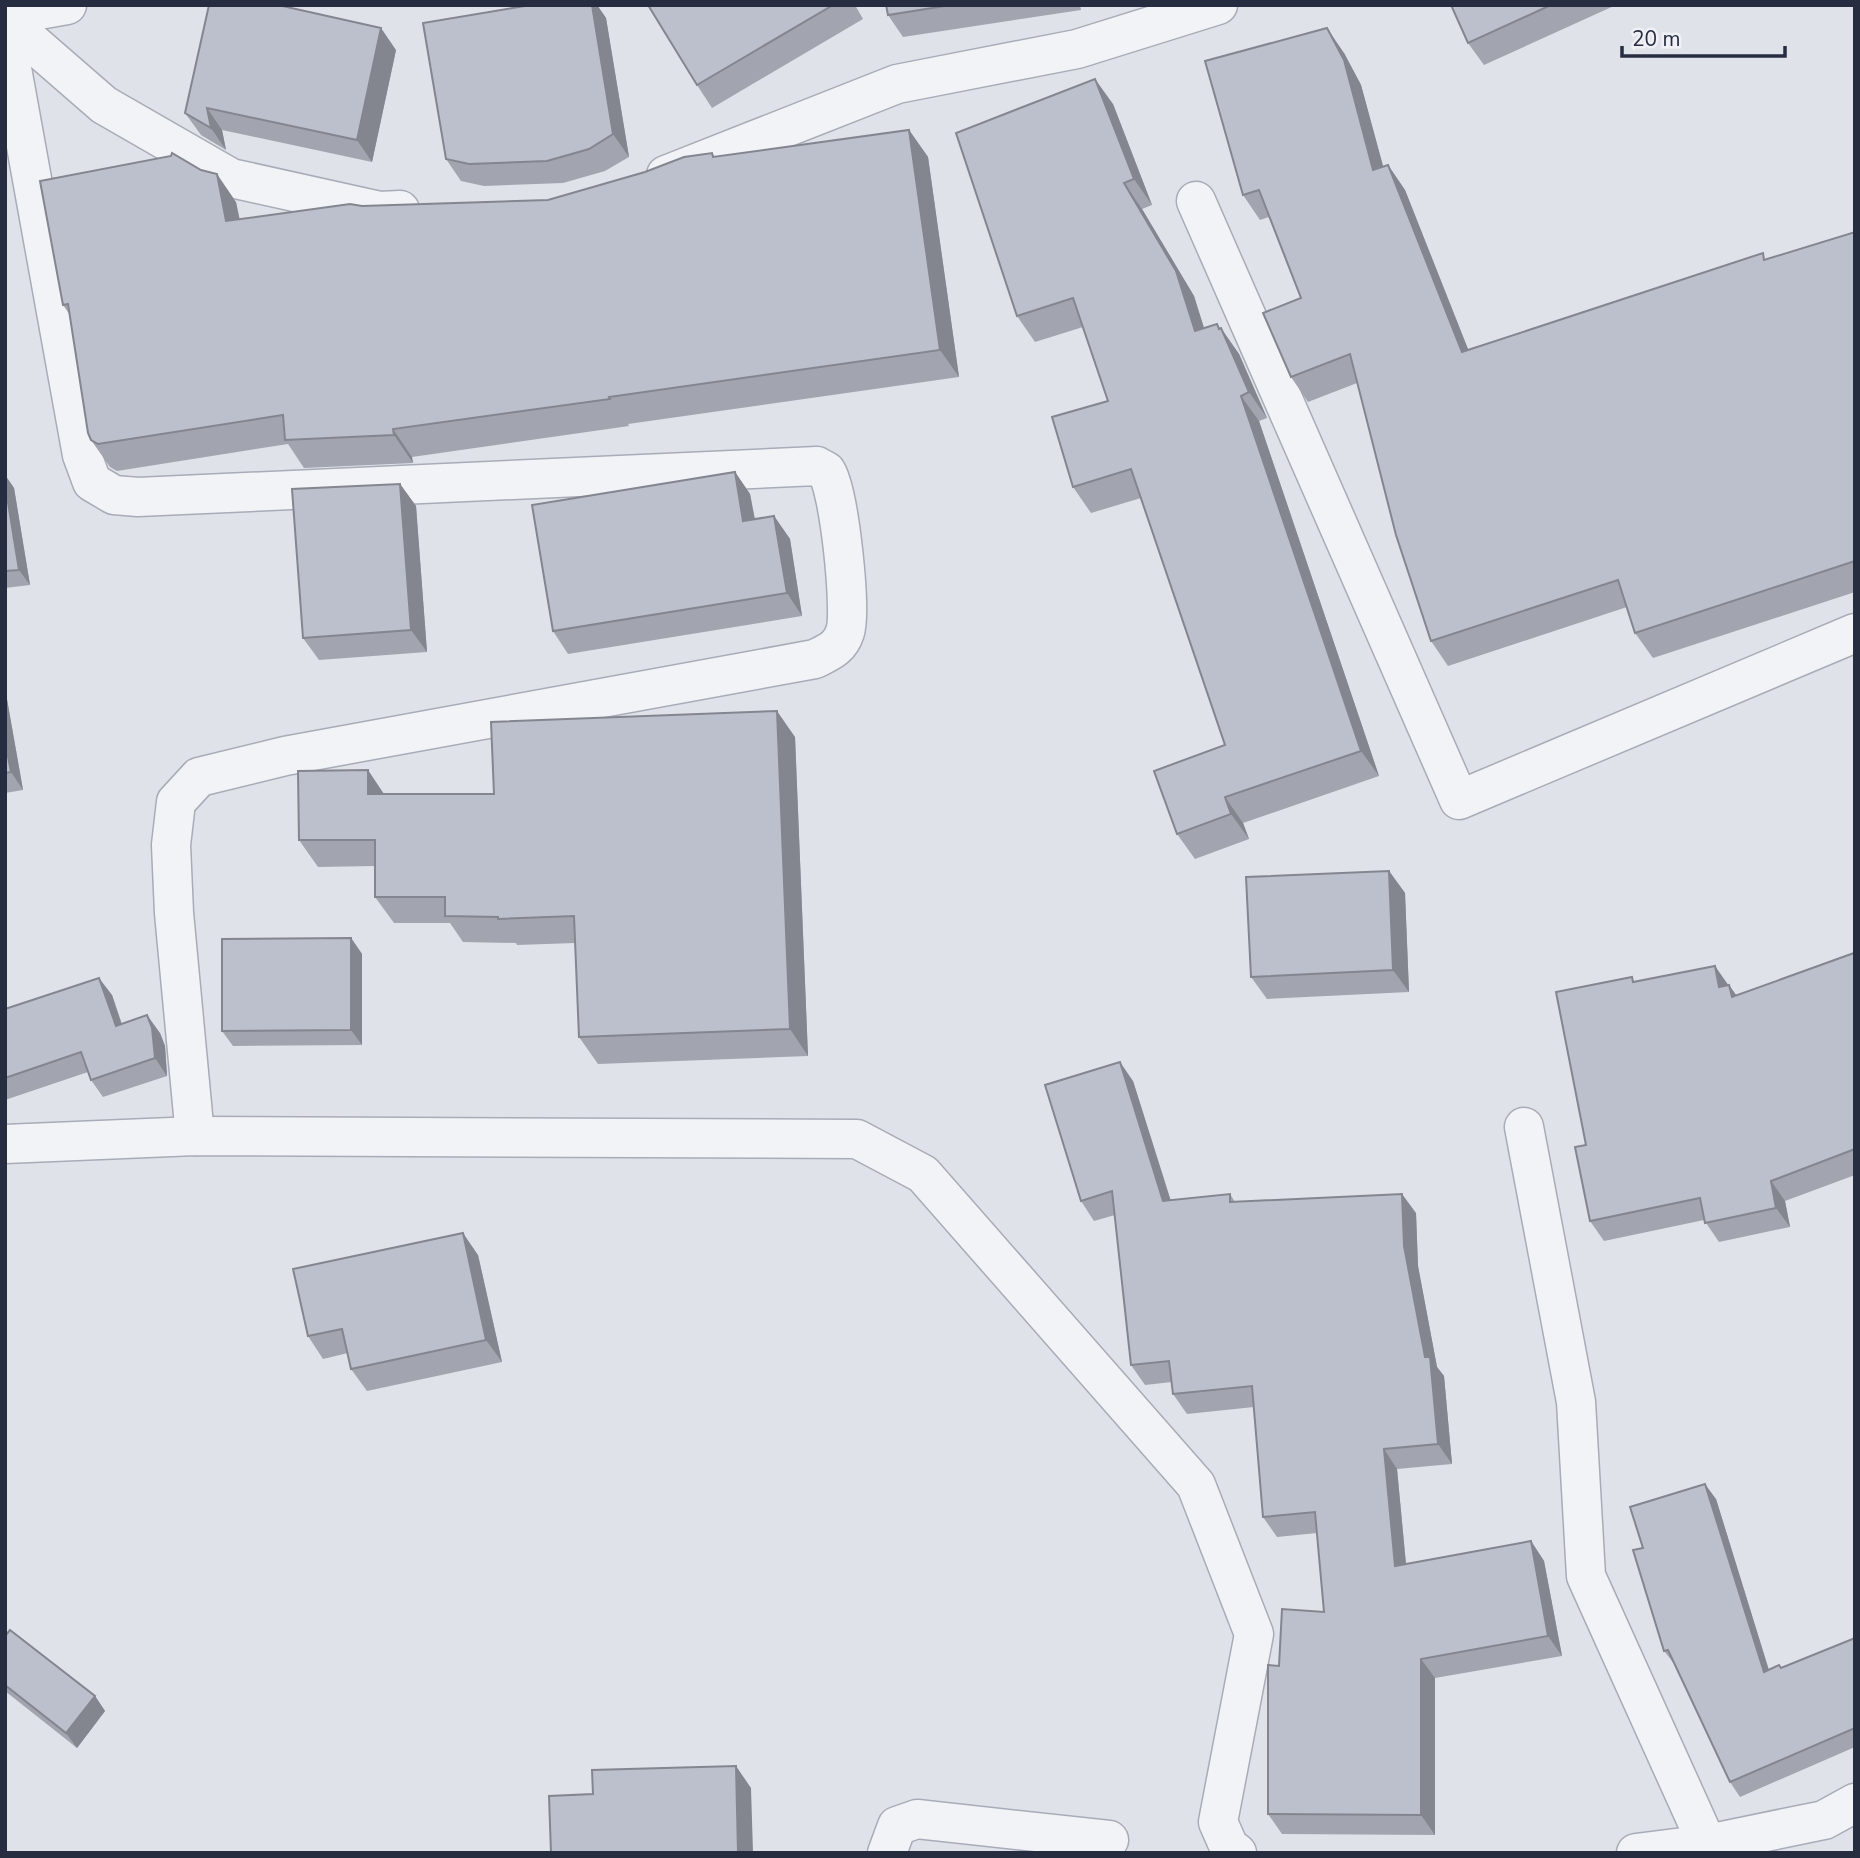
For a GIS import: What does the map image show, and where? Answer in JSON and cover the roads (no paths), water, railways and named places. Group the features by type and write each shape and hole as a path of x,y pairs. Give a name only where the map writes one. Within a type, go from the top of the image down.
{"street":[{"path":"5,17 67,5"},
{"path":"632,186 897,84 1077,49 1218,5"},
{"path":"5,17 104,105 231,178 380,211 433,209"},
{"path":"5,30 82,454 92,482 114,495 138,497 817,466 825,471 831,484 846,567 848,620 845,633 835,650 815,659 285,756 199,777 176,802 171,845 174,913 195,1136"},
{"path":"1196,201 1458,800 1855,633"},
{"path":"1524,1127 1576,1402 1586,1576 1707,1844"},
{"path":"5,1144 195,1136 857,1139 923,1174 1196,1485 1254,1634 1217,1822 1228,1847 1237,1853"},
{"path":"1636,1853 1707,1844 1824,1820 1855,1803"},
{"path":"887,1853 897,1826 917,1819 1110,1840"}]}
